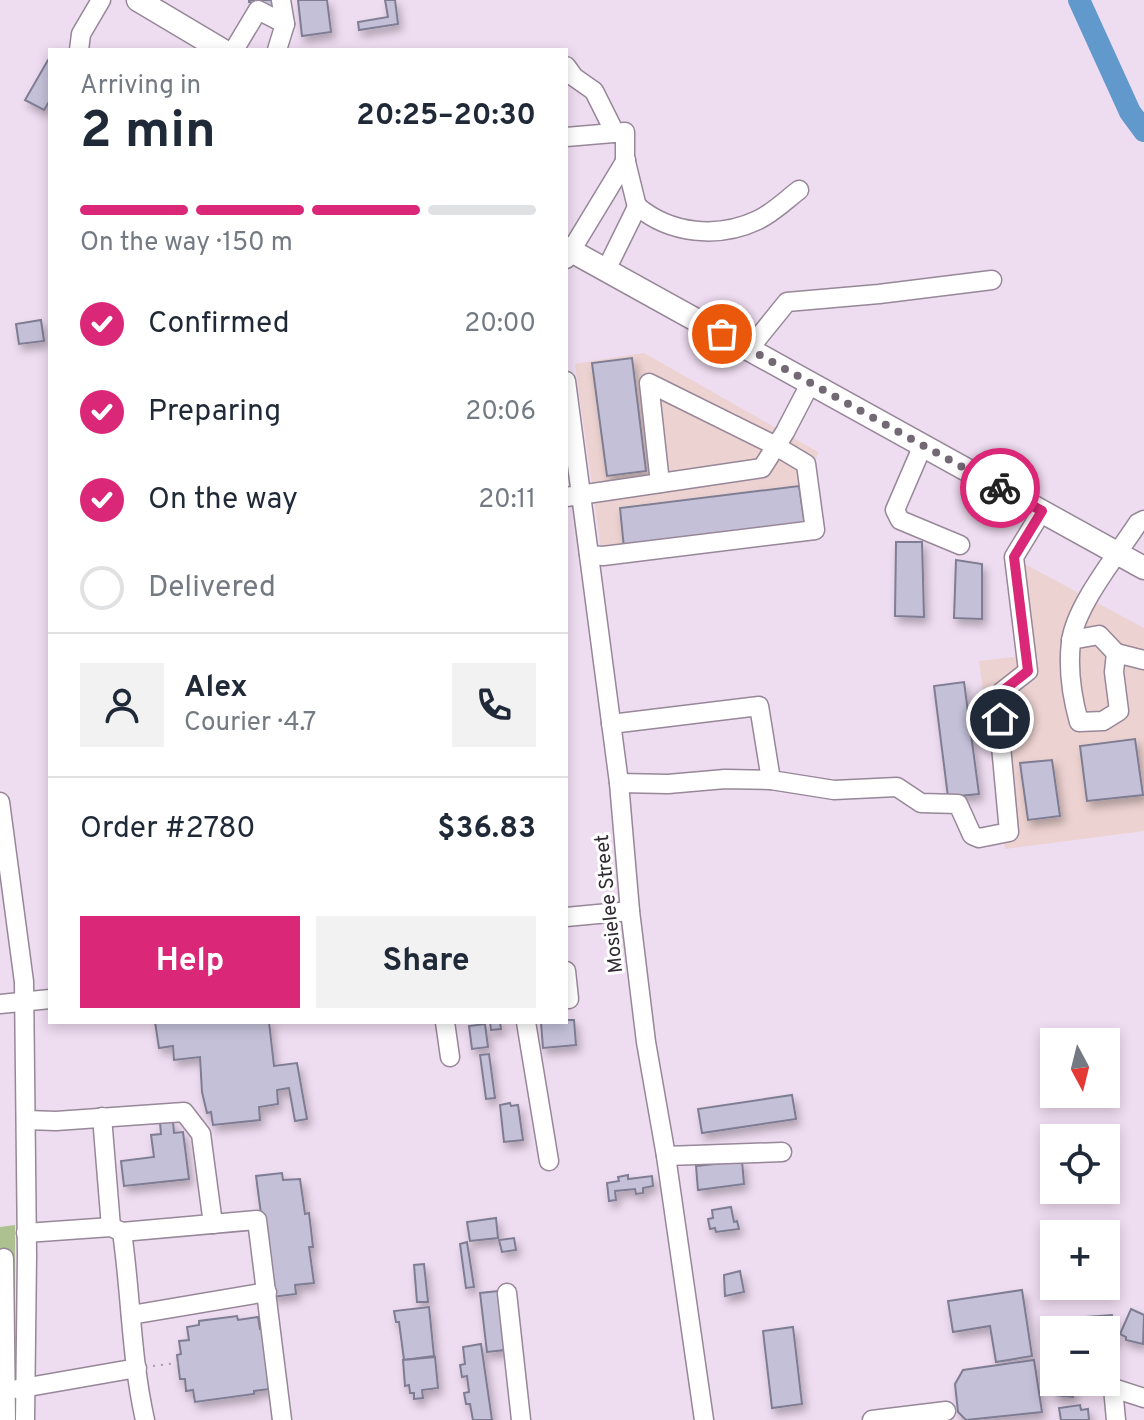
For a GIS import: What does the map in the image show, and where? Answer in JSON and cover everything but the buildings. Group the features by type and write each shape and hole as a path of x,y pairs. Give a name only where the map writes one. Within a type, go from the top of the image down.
{"main road":[{"path":"146,2 219,48"},
{"path":"568,253 606,270 1144,568"}],"street":[{"path":"79,48 81,34 101,0"},
{"path":"278,48 285,24 281,0"},
{"path":"235,48 258,10 285,24"},
{"path":"568,69 594,91 615,133"},
{"path":"568,137 625,132 626,160 637,206 650,217 678,229 722,229 757,220 799,190"},
{"path":"568,251 626,160"},
{"path":"606,270 637,206"},
{"path":"749,349 787,302 992,280"},
{"path":"573,495 762,468 811,382"},
{"path":"589,555 603,556 815,530 806,464 649,383 660,483"},
{"name":"Mosielee Street","path":"568,414 573,495 589,555 619,783 646,1042 666,1156 704,1420"},
{"path":"923,445 895,510 900,520 960,545"},
{"path":"619,783 668,784 725,779 771,780 834,790 897,787 921,803 958,804 969,831 979,838 1009,832 1001,746 1000,693 1028,671 1014,557 1042,511"},
{"path":"1116,653 1114,672 1119,711 1103,721 1079,722 1073,699 1071,640 1087,599 1138,523 1144,520"},
{"path":"1071,640 1099,635 1116,653 1144,660"},
{"path":"611,724 759,706 771,780"},
{"path":"0,802 24,1001 25,1420"},
{"path":"568,917 630,911"},
{"path":"568,990 569,999"},
{"path":"0,1004 48,999"},
{"path":"445,1024 450,1057"},
{"path":"526,1024 549,1161"},
{"path":"26,1120 56,1121 184,1112 201,1134 213,1224"},
{"path":"102,1117 131,1315 145,1367 145,1420"},
{"path":"666,1156 782,1152"},
{"path":"26,1233 257,1220 282,1420"},
{"path":"6,1420 2,1258 27,1255"},
{"path":"131,1315 267,1292"},
{"path":"507,1293 521,1420"},
{"path":"6,1390 145,1367"},
{"path":"1116,1420 1113,1388 1144,1398"},
{"path":"872,1420 946,1411"}],"path":[{"path":"145,1367 178,1363"}],"shaded area":[{"path":"644,353 818,452 814,464 823,535 603,563 575,364"},
{"path":"1021,562 1144,628 1144,831 1005,849 979,661 1031,655"}],"green space":[{"path":"15,1225 15,1420 0,1420 0,1227"}],"waterway":[{"path":"1079,0 1130,112 1144,131"}],"way so far":[{"path":"722,334 1000,488"}],"route":[{"path":"1000,488 1042,511 1014,557 1028,671 1000,693 1000,719"}]}
